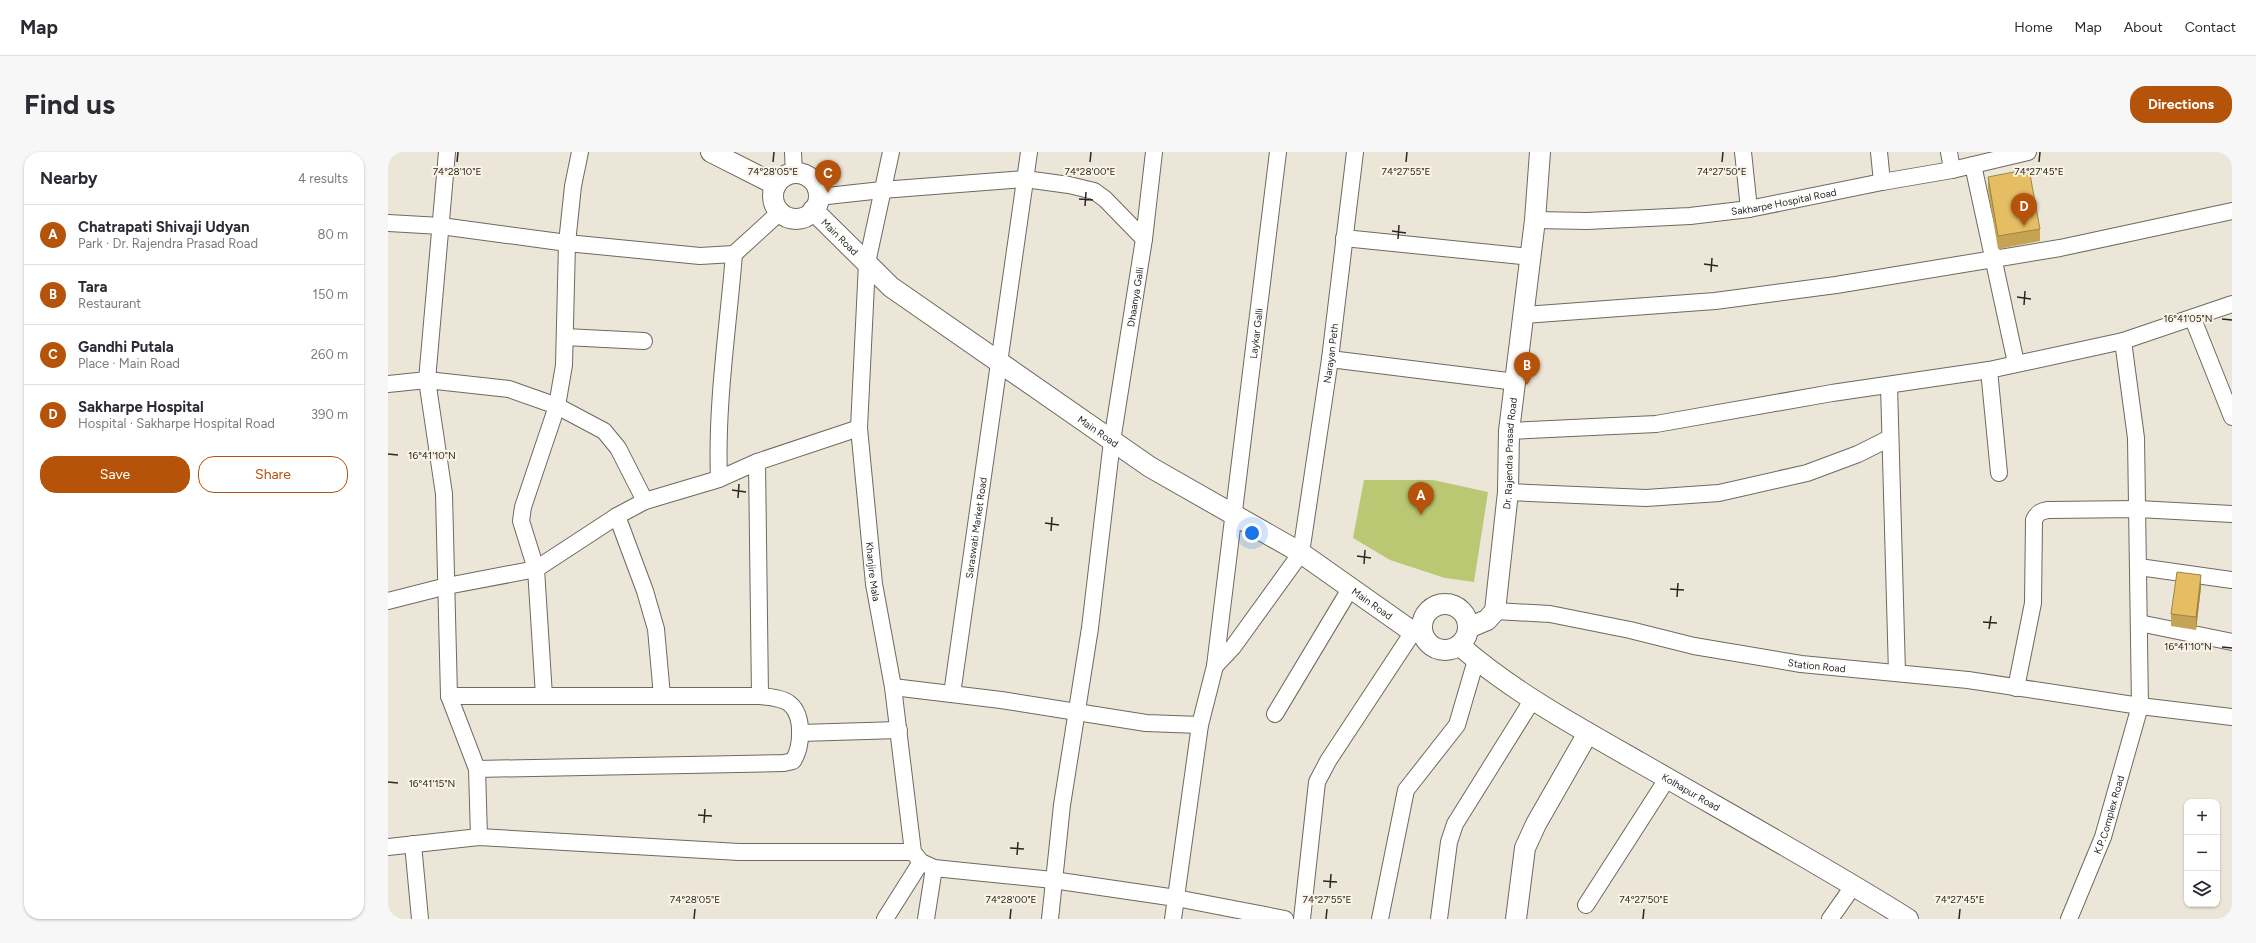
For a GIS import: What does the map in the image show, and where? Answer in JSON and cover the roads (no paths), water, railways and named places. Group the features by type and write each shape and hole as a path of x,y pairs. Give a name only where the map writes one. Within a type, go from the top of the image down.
{"main road":[{"path":"711,152 776,185"},
{"name":"Dr. Rajendra Prasad Road","path":"1495,611 1508,492 1509,431 1536,220 1540,152"},
{"path":"794,174 808,177 817,189 816,204 801,218 786,217 780,212 773,199 776,185 787,175 794,174"},
{"name":"Main Road","path":"816,204 867,263 891,286 1150,467 1301,553 1350,590 1413,630"},
{"path":"1463,637 1468,622 1461,610 1456,606 1442,604 1436,605 1425,614 1413,630 1429,644 1440,649 1453,648 1463,637 1487,620 1495,611"},
{"name":"Kolhapur Road","path":"1463,637 1476,660 1533,700 1854,885 1908,919"},
{"path":"1516,919 1525,848 1536,824 1588,733"}],"street":[{"path":"447,152 427,380 444,494 449,696 477,769 479,837"},
{"path":"544,696 536,569 521,522 523,507 557,406 564,365 567,243 573,186 580,152"},
{"path":"793,152 794,174"},
{"name":"Khanjire Mala","path":"891,152 867,263 859,428 874,584 922,861 926,919"},
{"name":"Saraswati Market Road","path":"952,694 1029,152"},
{"name":"Dhaanya Galli","path":"1050,919 1053,880 1078,712 1112,441 1144,239 1154,152"},
{"name":"Laykar Galli","path":"1173,919 1200,725 1215,666 1278,152"},
{"name":"Narayan Peth","path":"1301,553 1330,359 1355,152"},
{"path":"1743,152 1749,209"},
{"path":"1879,152 1882,182"},
{"path":"1949,152 1952,170"},
{"name":"Sakharpe Hospital Road","path":"1536,220 1587,221 1690,216 1749,209 1882,182 1952,170 2028,152"},
{"path":"1973,165 1992,260 2016,363"},
{"path":"816,204 882,190 1025,179 1082,186 1094,191 1105,199 1144,239"},
{"path":"388,224 441,226 567,243 700,256 734,254 780,212"},
{"path":"1524,315 1715,300 1836,285 2060,248 2232,212"},
{"path":"1344,238 1531,257"},
{"path":"719,479 717,442 720,394 726,347 734,254"},
{"path":"1509,431 1656,424 1825,394 1990,370 2016,363 2123,341 2193,319 2232,304"},
{"path":"2193,319 2232,417"},
{"path":"565,337 644,341"},
{"name":"K.P.Complex Road","path":"2069,919 2102,837 2140,706 2136,438 2123,341"},
{"path":"1330,359 1516,382"},
{"path":"1990,370 1999,473"},
{"path":"388,384 427,380 509,389 557,406 604,431 618,448 645,501"},
{"path":"1889,385 1897,674"},
{"path":"388,601 447,586 536,569 617,516 645,501 719,479 757,462 859,428"},
{"path":"1508,492 1646,498 1719,493 1807,473 1858,454 1890,438"},
{"path":"757,462 760,696"},
{"path":"2016,688 2033,603 2034,520 2037,514 2048,510 2138,509 2232,514"},
{"path":"617,516 645,590 656,629 662,696"},
{"path":"1215,666 1233,647 1301,553"},
{"path":"2139,568 2232,580"},
{"path":"1275,714 1350,590"},
{"name":"Station Road","path":"1495,611 1550,614 1630,630 1694,646 1801,664 1968,680 2140,706 2232,717"},
{"path":"2139,623 2232,642"},
{"path":"1302,919 1317,782 1328,761 1413,630"},
{"path":"1380,919 1406,790 1457,725 1476,660"},
{"path":"893,687 952,694 1146,723 1200,725"},
{"path":"449,696 760,696 780,699 790,704 796,713 800,733 798,754 793,761 784,763 477,769"},
{"path":"1439,919 1449,842 1455,824 1533,700"},
{"path":"800,733 899,730"},
{"path":"1586,905 1667,778"},
{"path":"388,847 479,837 922,861 1176,898 1285,919"},
{"path":"413,844 420,919"},
{"path":"885,919 922,861"},
{"path":"1830,919 1854,885"}],"place":[{"name":"Gandhi Putala","path":"828,193"},
{"name":"Sakharpe Hospital","path":"2024,226"},
{"name":"Tara","path":"1527,385"},
{"name":"Chatrapati Shivaji Udyan","path":"1421,515"}]}
